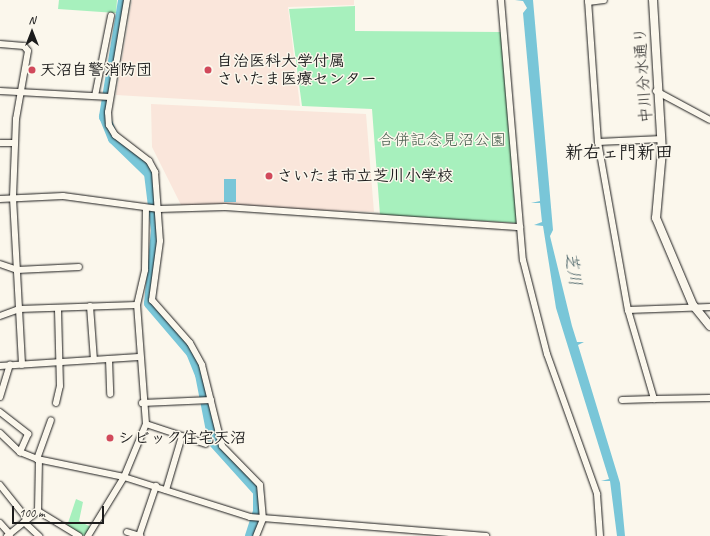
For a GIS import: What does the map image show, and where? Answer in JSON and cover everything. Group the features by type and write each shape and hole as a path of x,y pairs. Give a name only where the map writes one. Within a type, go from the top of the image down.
{"street":[{"path":"127,0 110,97 109,125 115,135 145,158 155,172 159,209 159,254 152,300 190,343 202,365 222,446 260,485 263,519 256,536"},
{"path":"501,0 523,260 547,354 596,494 600,536"},
{"path":"604,0 588,1 598,142 628,310 654,398"},
{"name":"中川分水通り","path":"653,0 656,91 662,139 656,218 693,305 710,326"},
{"path":"96,96 111,16"},
{"path":"0,44 24,46 28,51 15,143 13,198 22,365"},
{"path":"0,91 22,94 110,97"},
{"path":"656,91 710,120"},
{"path":"598,142 662,139"},
{"path":"0,144 15,143"},
{"path":"0,199 63,196 159,209 225,207 520,227"},
{"path":"88,536 124,477 146,424 142,404 137,305 145,270 146,208"},
{"path":"0,264 17,270 79,267"},
{"path":"0,316 19,309 137,305"},
{"path":"628,310 693,305 710,307"},
{"path":"90,306 94,360"},
{"path":"56,403 59,362 58,308"},
{"path":"0,366 139,357"},
{"path":"109,359 110,394"},
{"path":"0,397 10,365"},
{"path":"622,400 654,398 710,398"},
{"path":"142,404 201,402 211,400"},
{"path":"0,412 28,434 20,452"},
{"path":"38,511 38,460 51,420"},
{"path":"146,424 206,444"},
{"path":"0,433 20,452 38,460 124,477 263,519 486,536"},
{"path":"166,490 182,436"},
{"path":"127,532 140,536 156,486"},
{"path":"1,489 39,536"},
{"path":"0,523 9,535 38,511"},
{"path":"38,511 79,536"},
{"path":"379,529 380,536"}],"shaded area":[{"name":"自治医科大学付属 さいたま医療センター","path":"132,0 354,0 354,5 288,7 300,106 116,95"},
{"name":"さいたま市立芝川小学校","path":"151,104 366,114 374,212 181,205 152,147"}],"green space":[{"path":"59,0 117,0 116,13 58,9"},
{"name":"合併記念見沼公園","path":"355,6 355,31 502,32 517,223 380,215 372,109 302,106 289,9"},
{"path":"76,499 83,502 79,521 91,527 84,536 67,526"}],"water":[{"path":"515,0 533,0 553,230 550,236 577,342 584,342 578,345 620,483 625,536 617,536 610,481 601,481 609,479 556,308 543,226 534,225 542,222 540,203 531,203 540,201 523,13 527,8 523,1"},
{"path":"224,179 236,179 236,202 224,202"}],"waterway":[{"path":"123,0 104,116 113,138 149,173 156,230 149,303 191,352 200,374 213,441 258,491 258,511 250,536"}],"place":[{"name":"天沼自警消防団","path":"32,70"},
{"name":"自治医科大学付属 さいたま医療センター","path":"208,70"},
{"name":"さいたま市立芝川小学校","path":"269,176"},
{"name":"シビック住宅天沼","path":"110,438"}],"district":[{"name":"新右ェ門新田","path":"619,152"}],"water label":[{"name":"芝川","path":"573,269"}]}
